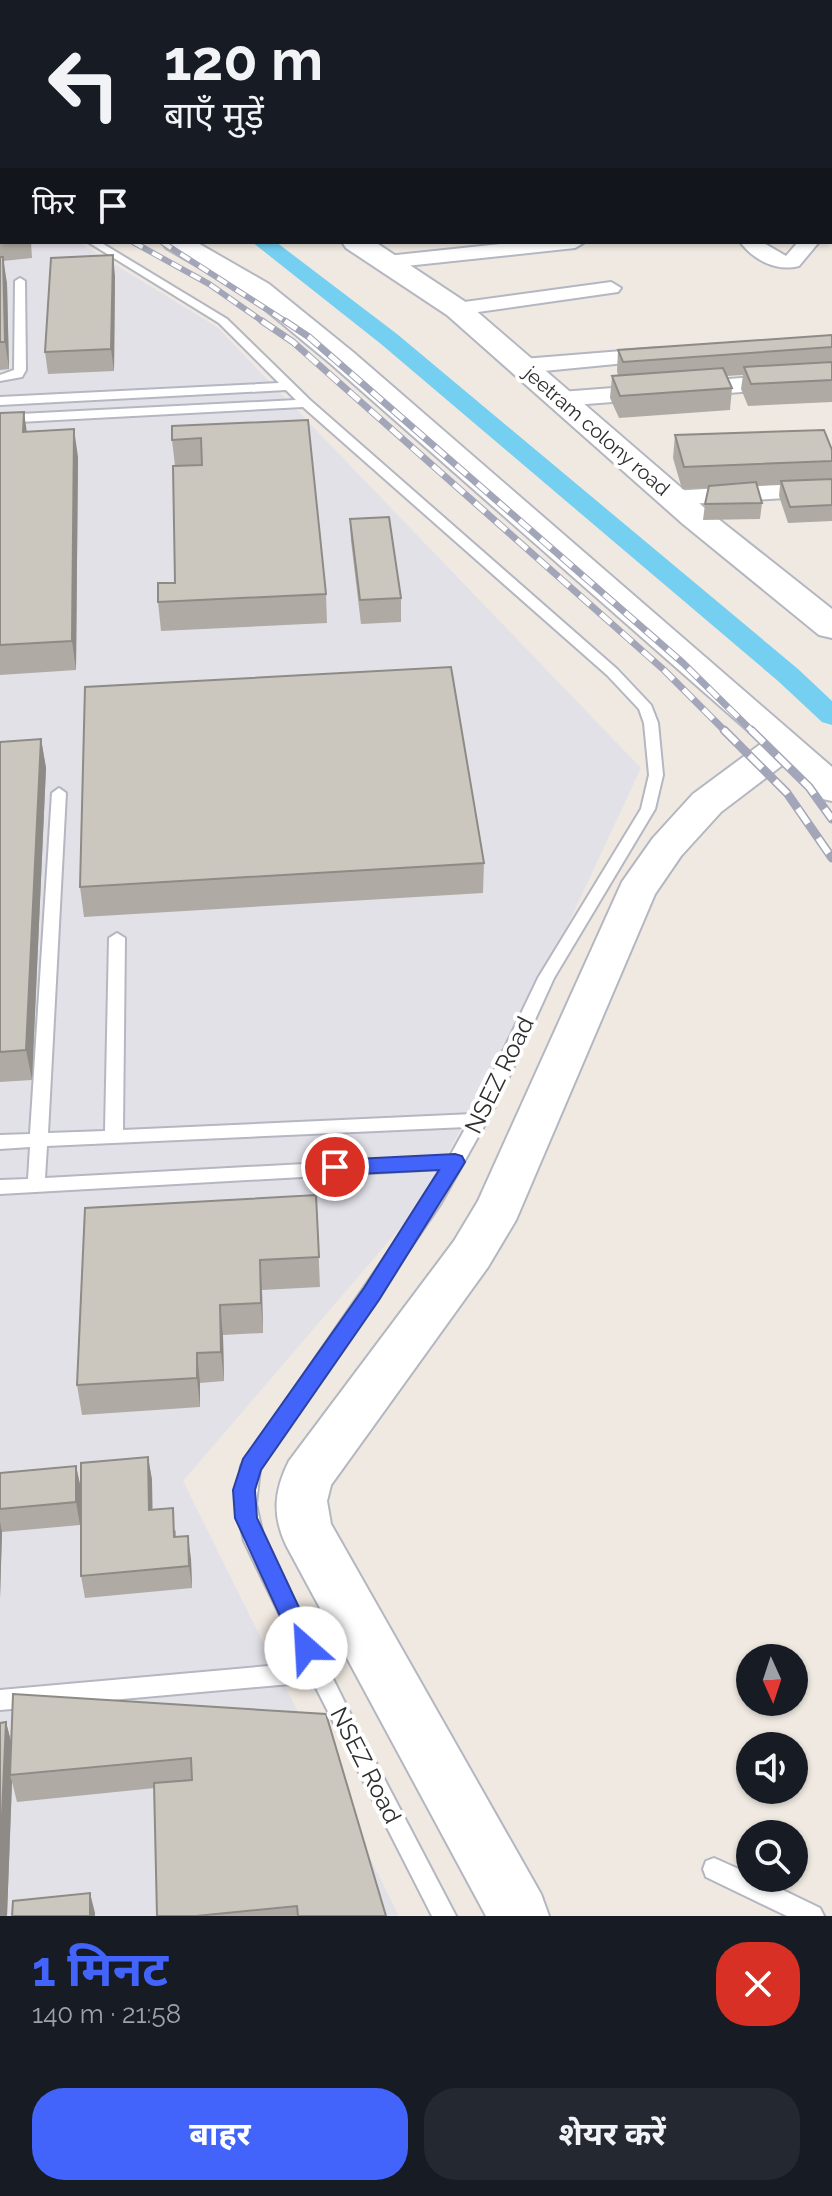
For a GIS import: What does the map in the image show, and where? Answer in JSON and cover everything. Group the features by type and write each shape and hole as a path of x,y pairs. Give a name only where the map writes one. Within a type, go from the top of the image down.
{"street":[{"path":"179,244 259,290 342,358 786,744 832,789"},
{"name":"jeetram colony road","path":"359,244 457,309 673,498 832,627"},
{"path":"387,262 556,244"},
{"path":"753,244 784,264 792,262 807,244"},
{"path":"457,309 611,288"},
{"path":"523,366 678,352"},
{"path":"561,399 832,378"},
{"path":"673,498 832,488"},
{"path":"519,1916 305,1528 301,1501 307,1477 471,1254 499,1207 636,892 667,847 707,803 786,744"}],"lane":[{"name":"NSEZ Road","path":"96,244 223,321 306,403 612,672 646,708 651,723 656,775 648,809 546,978 479,1120 455,1162 371,1294 251,1466 244,1490 246,1518 254,1541 444,1916"},
{"path":"0,378 18,375 20,370 20,281"},
{"path":"0,401 289,386"},
{"path":"0,419 306,403"},
{"path":"36,1185 59,793"},
{"path":"114,1135 117,938"},
{"path":"0,1142 479,1120"},
{"path":"0,1187 455,1162"},
{"path":"0,1700 319,1672"},
{"path":"714,1869 812,1916"}],"shaded area":[{"path":"0,244 81,244 217,327 641,768 543,978 419,1206 183,1481 399,1916 0,1916"}],"building":[{"path":"113,255 111,349 45,352 51,258"},
{"path":"0,257 3,257 5,342 0,342"},
{"path":"832,335 832,347 623,362 618,350"},
{"path":"832,362 832,380 751,384 744,367"},
{"path":"723,368 732,388 620,396 612,376"},
{"path":"24,412 23,432 74,429 72,641 0,645 0,413"},
{"path":"308,420 326,594 158,602 158,583 175,583 173,466 202,465 201,438 172,440 172,426"},
{"path":"824,430 832,450 832,461 684,467 675,435"},
{"path":"832,479 832,505 790,507 781,481"},
{"path":"756,482 762,503 705,504 709,486"},
{"path":"389,517 401,598 360,600 350,519"},
{"path":"451,667 484,863 80,887 85,687"},
{"path":"41,739 26,1050 0,1052 0,742"},
{"path":"316,1195 319,1257 260,1260 261,1303 220,1305 221,1352 197,1353 197,1378 77,1385 85,1208"},
{"path":"148,1457 149,1510 173,1508 174,1537 188,1536 189,1566 81,1576 81,1463"},
{"path":"76,1466 76,1502 0,1509 0,1473"},
{"path":"13,1694 326,1714 386,1916 298,1916 297,1906 196,1916 157,1916 154,1783 192,1780 191,1758 10,1775"},
{"path":"6,1722 0,1860 0,1723"},
{"path":"90,1893 90,1916 12,1916 13,1901"}],"waterway":[{"path":"266,244 389,339 788,675 832,716"}],"railway":[{"path":"137,244 209,284 265,323"},
{"path":"165,244 288,323"},
{"path":"262,321 293,342 664,670 787,793 832,858"},
{"path":"288,323 309,337 683,663 753,732"},
{"path":"751,730 809,787 832,819"}],"route":[{"path":"306,1648 246,1518 244,1490 251,1466 371,1294 435,1198 455,1162 335,1167"}]}
